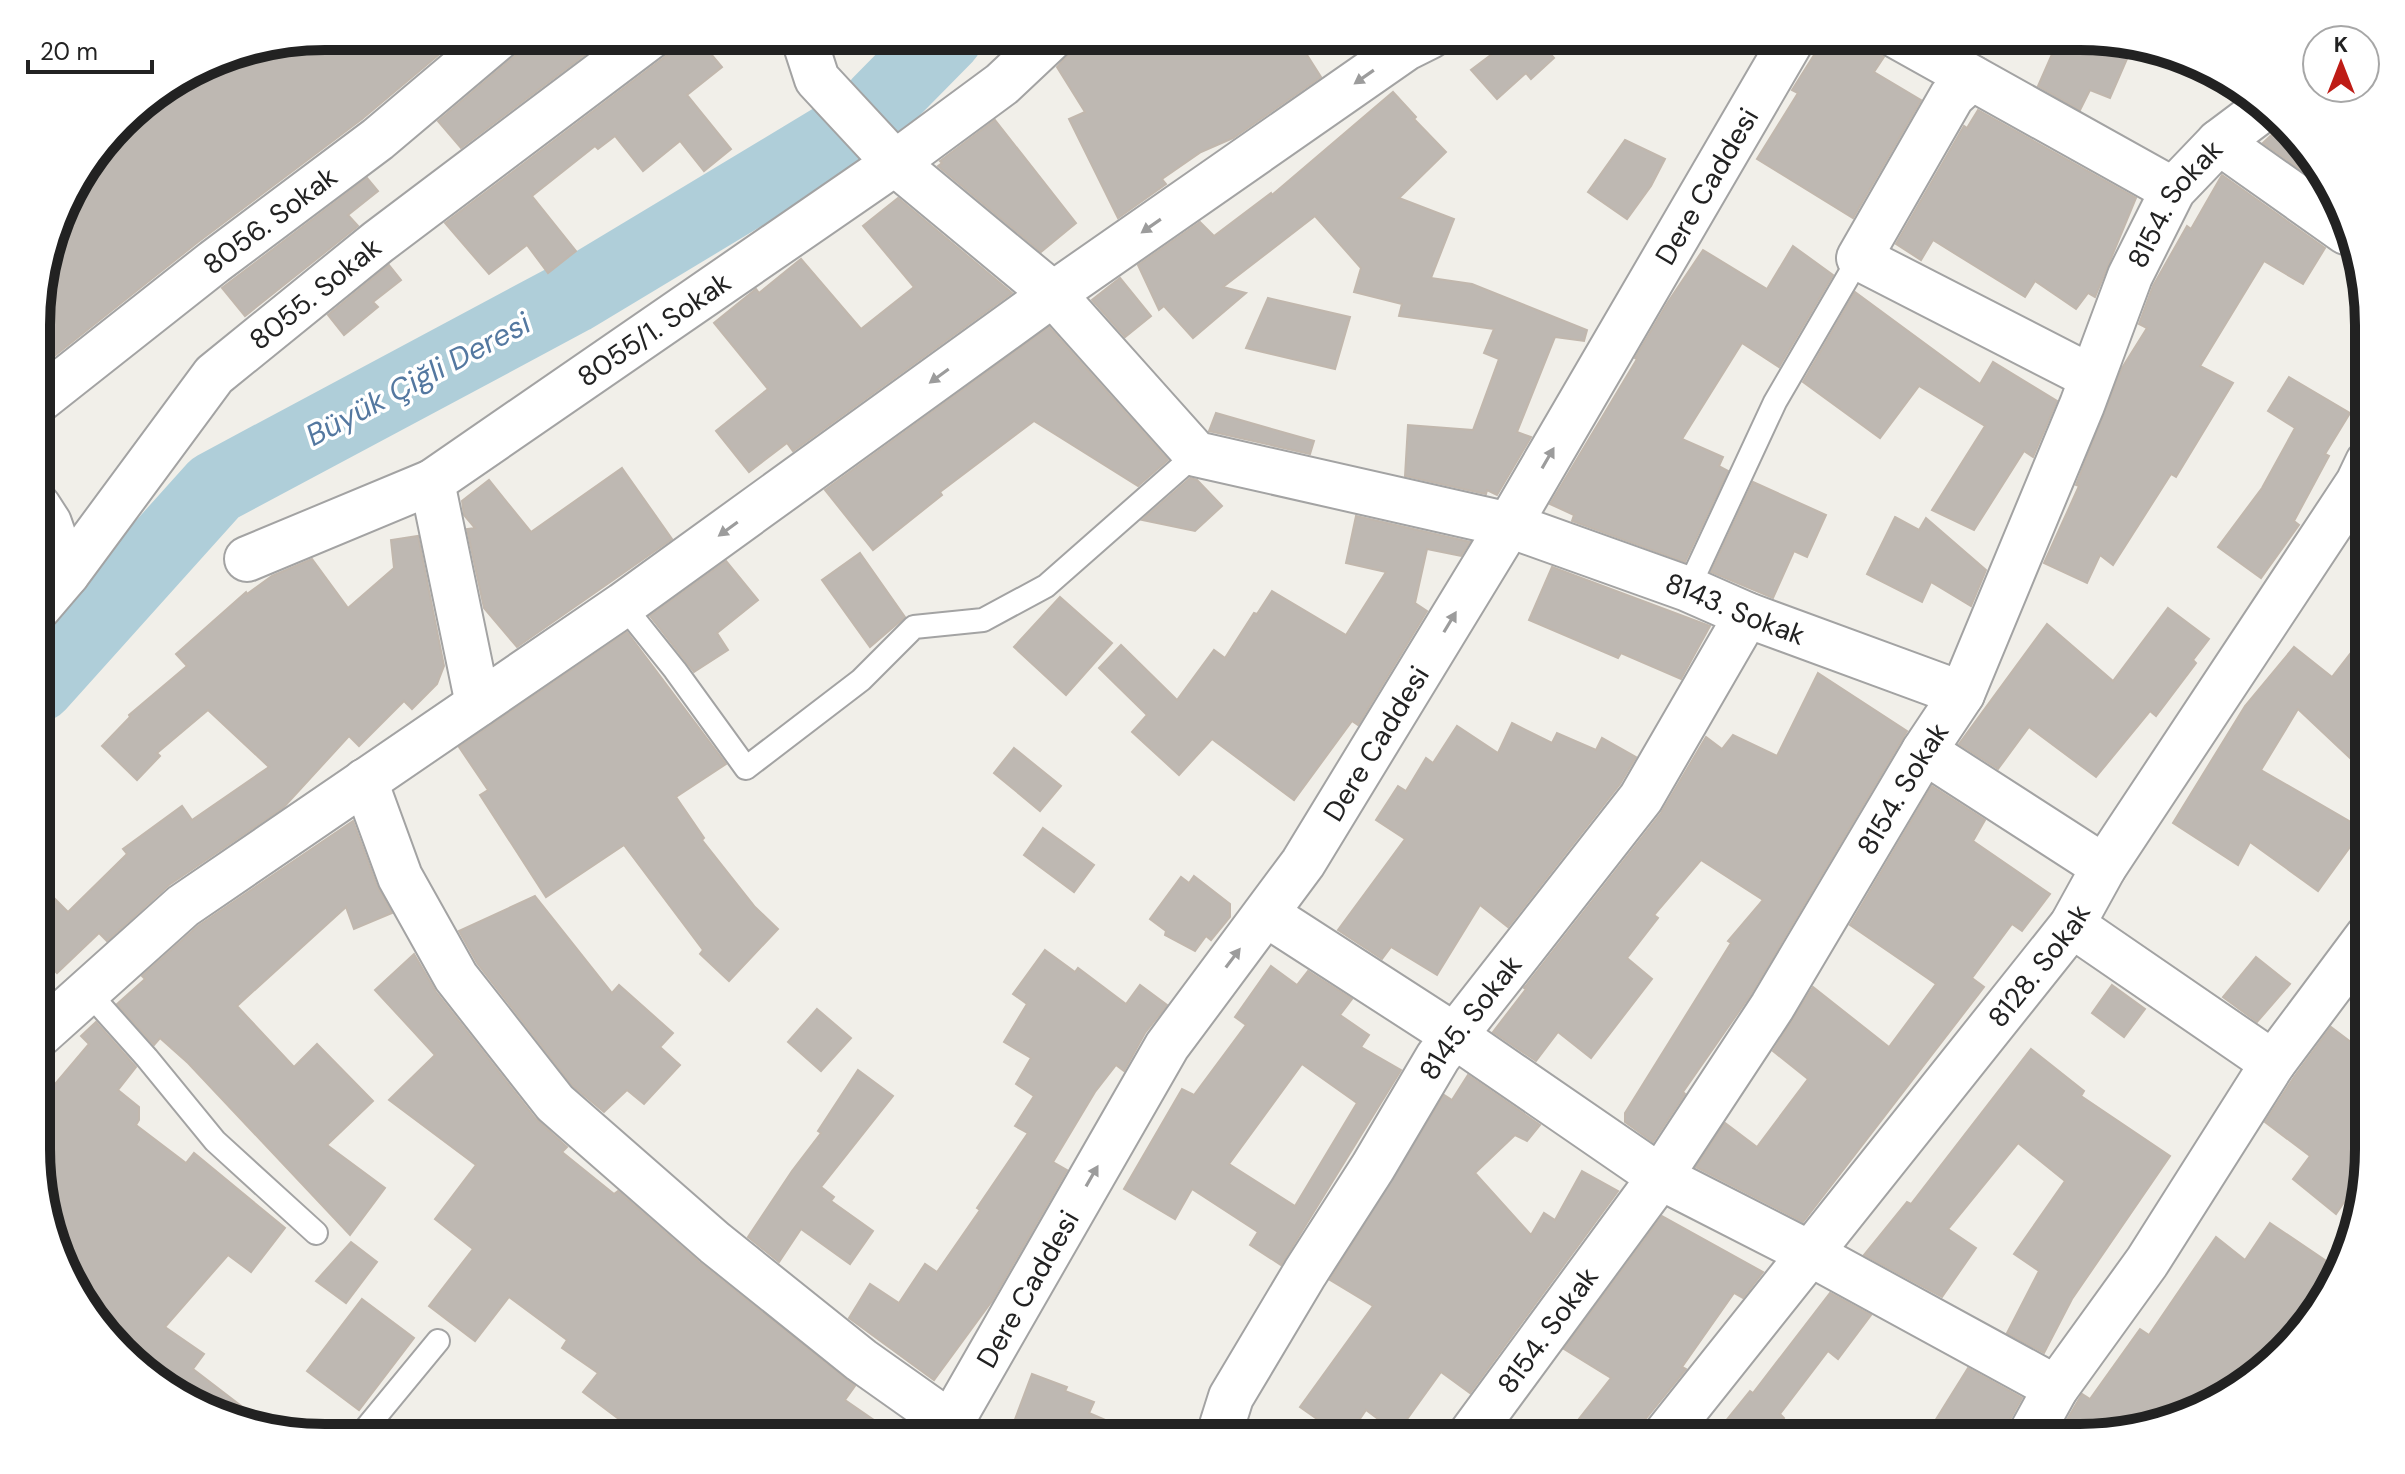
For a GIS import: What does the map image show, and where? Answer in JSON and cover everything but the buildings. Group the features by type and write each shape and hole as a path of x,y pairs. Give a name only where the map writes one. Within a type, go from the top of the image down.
{"street":[{"path":"50,1025 183,906 623,605 1053,294 1403,50"},
{"name":"Dere Caddesi","path":"950,1424 1167,1046 1303,863 1509,525 1786,50"},
{"path":"1922,50 2173,190"},
{"name":"8056. Sokak","path":"50,392 378,139 482,51"},
{"name":"8055. Sokak","path":"50,594 214,375 378,242 631,51"},
{"path":"808,51 817,79 890,157 1053,294 1196,454"},
{"name":"8055/1. Sokak","path":"247,559 432,482 890,157 1002,84 1038,51"},
{"path":"1972,78 1952,96 1859,258 2091,377"},
{"name":"8154. Sokak","path":"1479,1423 1660,1177 1772,1007 1924,751 1962,694 2038,513 2130,276 2173,190 2219,142 2256,114"},
{"path":"2219,142 2336,225"},
{"name":"8143. Sokak","path":"1196,454 1509,525 1688,589 1747,615 1962,694"},
{"path":"432,482 478,704"},
{"name":"8128. Sokak","path":"1675,1423 2072,925 2104,867 2354,487"},
{"path":"50,526 67,574"},
{"name":"8145. Sokak","path":"1223,1423 1231,1397 1438,1057 1641,798 1747,615"},
{"path":"1924,751 2104,867"},
{"path":"365,781 400,877 456,977 555,1103 715,1243 938,1424"},
{"path":"1266,914 1455,1036 1660,1177 1809,1253 2056,1388"},
{"path":"2072,925 2273,1063"},
{"path":"2037,1423 2056,1388 2147,1262 2273,1063 2354,955"}],"lane":[{"path":"1688,589 1775,402 1859,258"},
{"path":"623,605 746,768 861,680 914,627 983,620 1046,586 1196,454"},
{"path":"88,992 215,1141 316,1233"},
{"path":"370,1424 438,1341"}],"waterway":[{"name":"Büyük Çiğli Deresi","path":"879,104 932,51"},
{"name":"Büyük Çiğli Deresi","path":"50,672 215,488 572,297 846,132"}]}
